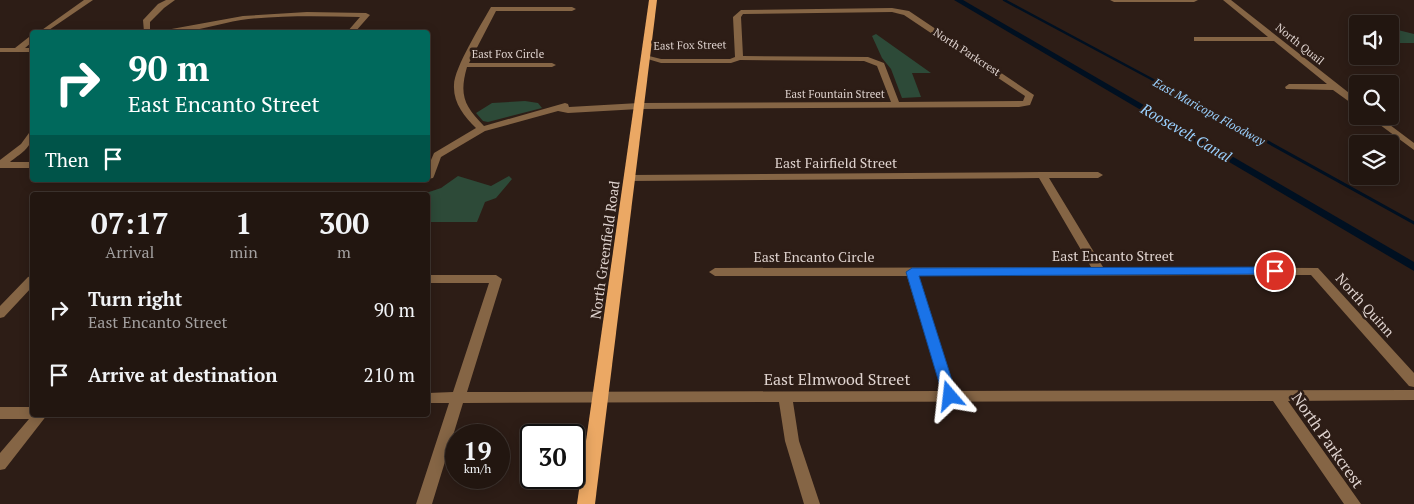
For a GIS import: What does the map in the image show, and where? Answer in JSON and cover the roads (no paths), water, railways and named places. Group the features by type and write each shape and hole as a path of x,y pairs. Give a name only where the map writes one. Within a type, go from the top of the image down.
{"main road":[{"name":"North Greenfield Road","path":"586,504 653,0"}],"street":[{"path":"45,30 89,0"},
{"path":"147,30 146,22 161,6 171,0"},
{"path":"1114,0 1194,0"},
{"name":"North Quail","path":"1227,0 1349,98"},
{"path":"482,129 467,114 462,104 458,84 464,65 494,8 572,9"},
{"name":"North Parkcrest","path":"739,58 737,14 746,11 897,11 906,13 1025,90 1030,94 1029,99"},
{"path":"177,30 243,18 306,14 366,14 354,30"},
{"path":"1197,39 1276,39"},
{"path":"17,50 30,40"},
{"path":"0,50 30,50"},
{"name":"East Fox Street","path":"645,57 661,61 712,58 731,61 739,58 858,58 881,65 896,105"},
{"name":"East Fox Circle","path":"464,65 552,65"},
{"path":"1289,87 1335,87"},
{"name":"East Fountain Street","path":"430,173 437,155 482,129 558,108 568,110 584,106 1019,104 1026,103 1029,99"},
{"path":"1384,125 1414,147"},
{"path":"0,165 24,146 30,138"},
{"path":"0,165 30,165"},
{"path":"1042,175 1099,272"},
{"name":"East Fairfield Street","path":"630,178 1098,175"},
{"name":"East Encanto Street","path":"912,272 1314,271"},
{"name":"North Quinn","path":"1314,271 1414,382"},
{"name":"East Encanto Circle","path":"715,272 912,272"},
{"path":"912,272 950,396"},
{"path":"424,504 460,397 496,279 430,279"},
{"path":"0,314 30,282"},
{"name":"North Parkcrest","path":"1276,395 1353,504"},
{"name":"East Elmwood Street","path":"430,398 1414,395"},
{"path":"785,396 792,441 812,504"},
{"path":"0,413 30,413"},
{"path":"0,464 38,417"}],"waterway":[{"name":"Roosevelt Canal","path":"958,0 1414,267"},
{"name":"East Maricopa Floodway","path":"1004,0 1241,127"},
{"name":"East Maricopa Floodway","path":"1239,126 1414,223"}]}
